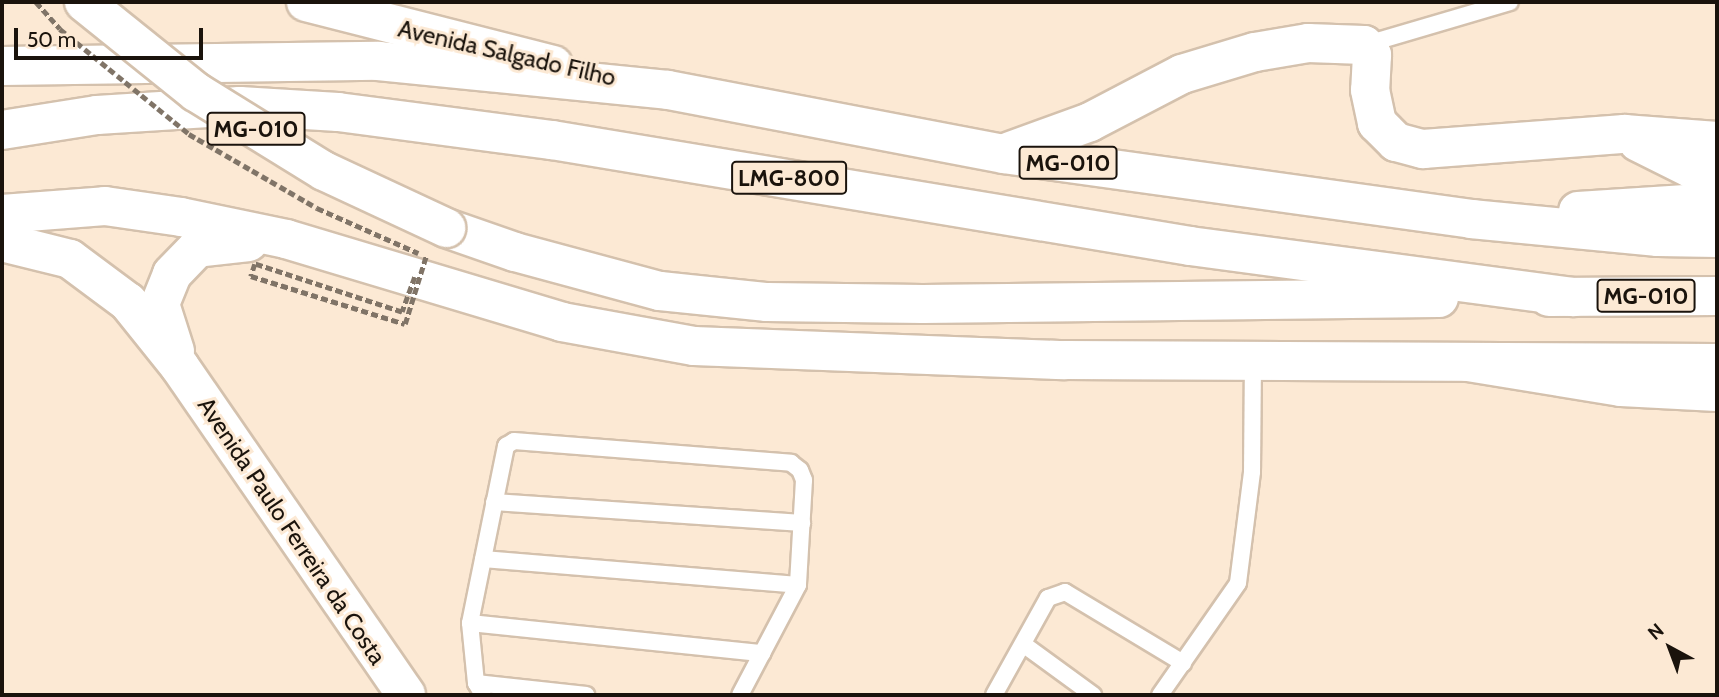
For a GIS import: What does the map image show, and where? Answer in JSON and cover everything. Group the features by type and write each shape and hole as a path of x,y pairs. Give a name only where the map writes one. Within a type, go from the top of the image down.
{"main road":[{"name":"MG-010","path":"84,2 196,92 324,171 446,228 515,252 660,291 768,302 923,304 1717,296"},
{"name":"Avenida Salgado Filho","path":"306,2 475,48 668,90"},
{"path":"1004,154 1090,122 1182,74 1255,52 1308,43 1364,45 1372,55 1370,90 1377,123 1396,142 1423,149 1624,134 1717,141"},
{"path":"2,66 378,61 668,90"},
{"name":"MG-010","path":"668,90 1004,154 1471,219 1658,237 1717,238"},
{"name":"LMG-800","path":"2,130 97,115 240,106 338,112 579,144 1190,246 1574,297"},
{"path":"1624,134 1692,169 1717,175"},
{"path":"1471,219 1717,202"},
{"path":"2,214 105,206 286,239 562,322 694,346 1065,360 1717,363"},
{"path":"180,367 160,304 172,274 197,248 286,239"},
{"path":"2,242 70,259 128,302 180,367"},
{"path":"1468,362 1621,387 1717,392"},
{"name":"Avenida Paulo Ferreira da Costa","path":"180,367 406,695"}],"lane":[{"path":"1364,45 1493,4 1510,2"},
{"path":"1160,695 1228,601 1244,560 1252,472 1253,361"},
{"path":"586,695 479,689 470,623 506,446 523,441 791,463 804,480 798,585 740,695"},
{"path":"494,502 802,523"},
{"path":"483,559 798,585"},
{"path":"994,695 1048,598 1065,592 1183,663"},
{"path":"470,623 762,653"},
{"path":"1023,644 1093,695"}],"path":[{"path":"36,2 60,29 188,134 317,208 429,258 405,324 251,276 255,264 402,312 415,277"}]}
